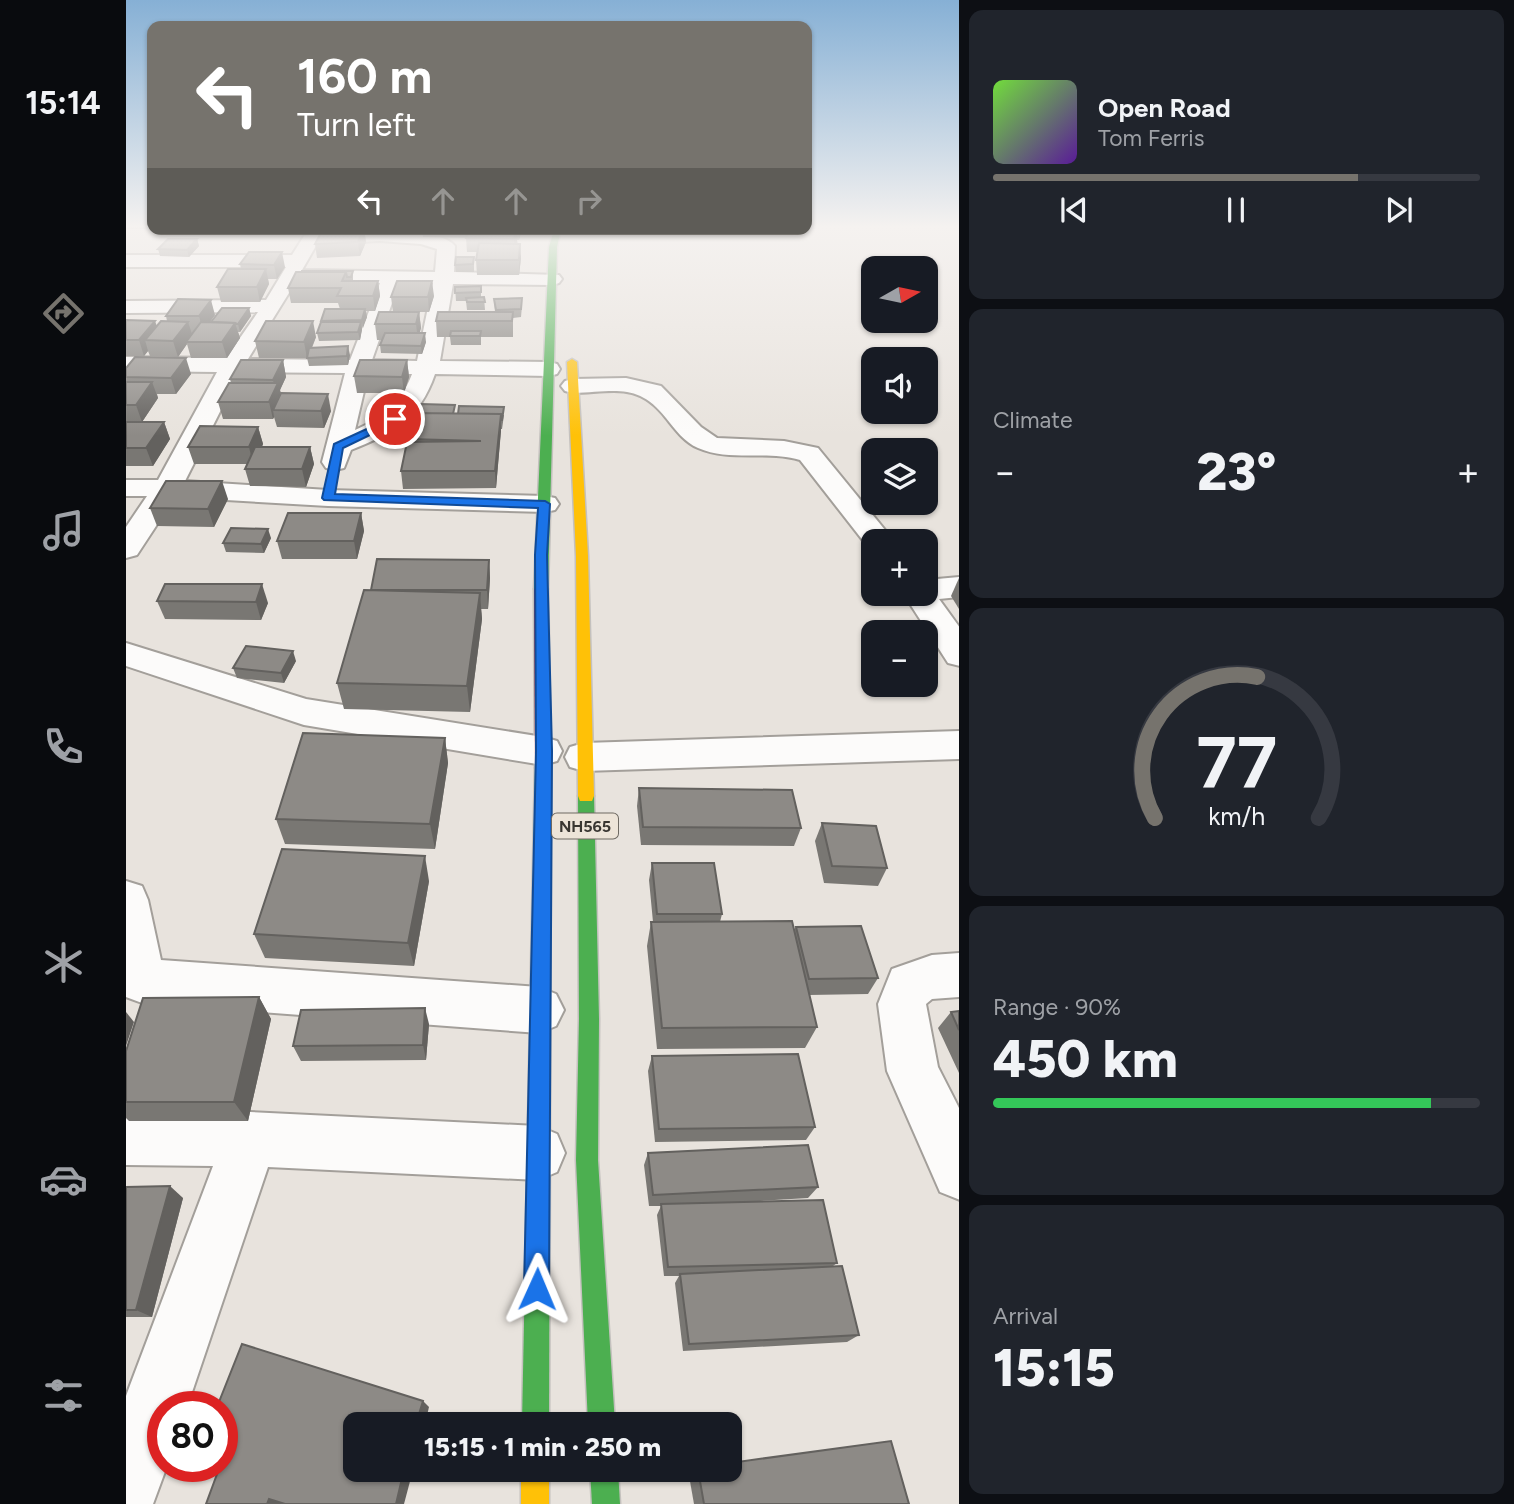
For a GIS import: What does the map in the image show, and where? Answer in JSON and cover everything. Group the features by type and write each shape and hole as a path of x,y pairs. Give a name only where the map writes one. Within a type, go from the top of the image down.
{"highway":[{"name":"NH565","path":"535,1412 544,751 541,555 551,296"},
{"name":"NH565","path":"571,347 582,556 589,1019 586,1160 601,1412"},
{"path":"535,1482 535,1504"},
{"path":"605,1482 607,1504"}],"street":[{"path":"126,549 167,488 231,367 279,296"},
{"path":"328,498 358,368 385,296"},
{"path":"338,446 395,419 411,403 427,368 440,296"},
{"path":"126,307 273,306"},
{"path":"126,364 549,369"},
{"path":"573,386 636,386 652,390 696,436 709,443 727,447 796,449 809,454 869,529"},
{"path":"168,433 196,433"},
{"path":"126,488 328,498 545,504"},
{"path":"938,589 959,587"},
{"path":"927,606 959,655"},
{"path":"126,654 304,712 544,751"},
{"path":"584,757 959,745"},
{"path":"126,900 134,981 539,1010"},
{"path":"959,975 932,977 909,985 902,1004 913,1070 959,1172"},
{"path":"126,1138 250,1139 538,1153"},
{"path":"126,1487 250,1139"}],"building":[{"path":"484,297 485,302 467,302 466,298"},
{"path":"522,298 521,309 496,310 494,299"},
{"path":"178,299 211,300 199,316 166,316"},
{"path":"222,308 249,308 238,324 211,322"},
{"path":"325,309 365,309 362,320 321,321"},
{"path":"379,312 419,312 416,324 375,324"},
{"path":"438,312 513,312 512,321 436,321"},
{"path":"126,320 155,321 139,340 126,340"},
{"path":"161,321 188,322 173,341 145,340"},
{"path":"266,321 313,321 304,342 255,341"},
{"path":"201,322 235,323 222,342 186,342"},
{"path":"321,322 361,322 358,332 317,333"},
{"path":"451,331 481,331 480,336 450,336"},
{"path":"385,333 425,333 421,346 380,345"},
{"path":"348,346 347,356 307,358 309,348"},
{"path":"135,357 186,358 171,378 126,377 126,368"},
{"path":"241,360 283,360 273,380 230,379"},
{"path":"360,360 407,360 402,377 354,376"},
{"path":"126,382 152,382 136,405 126,405"},
{"path":"229,383 278,383 269,402 218,402"},
{"path":"281,393 328,394 321,411 273,410"},
{"path":"421,404 455,405 453,414 419,414"},
{"path":"459,406 504,407 502,420 501,414 458,414"},
{"path":"414,413 501,414 495,471 401,471 407,442 481,441 408,439"},
{"path":"126,422 164,422 146,448 126,448"},
{"path":"200,426 258,427 249,447 188,447"},
{"path":"255,447 310,447 302,469 245,469"},
{"path":"166,481 222,481 208,509 150,508"},
{"path":"288,513 361,513 354,541 277,541"},
{"path":"231,528 268,529 261,544 223,543"},
{"path":"377,559 489,560 487,590 371,590"},
{"path":"165,584 262,584 256,602 157,601"},
{"path":"364,590 480,593 467,686 337,683"},
{"path":"246,646 293,651 281,673 233,668"},
{"path":"303,733 445,738 430,824 276,819"},
{"path":"639,788 792,790 801,828 643,827"},
{"path":"822,823 876,826 887,868 832,866"},
{"path":"282,849 425,856 408,943 254,934"},
{"path":"652,863 714,863 722,914 657,914"},
{"path":"792,921 817,1027 662,1028 651,922"},
{"path":"861,926 878,978 809,979 796,927"},
{"path":"259,997 234,1102 126,1102 126,1051 143,998"},
{"path":"425,1008 423,1045 293,1046 301,1010"},
{"path":"959,1011 959,1030 951,1012"},
{"path":"798,1054 815,1127 659,1129 652,1056"},
{"path":"808,1145 818,1187 653,1195 648,1153"},
{"path":"170,1186 136,1310 126,1310 126,1187"},
{"path":"823,1200 837,1263 668,1267 661,1204"},
{"path":"842,1266 859,1335 689,1344 680,1274"},
{"path":"242,1344 423,1401 420,1412 343,1412 343,1482 401,1482 396,1504 285,1504 269,1499 267,1504 206,1504 214,1482 238,1482 238,1391 223,1391"},
{"path":"891,1441 909,1504 704,1504 700,1482 742,1482 742,1461"}],"traffic: fast":[{"path":"541,589 551,296"},
{"path":"535,1412 543,768"},
{"path":"586,796 589,1019 587,1160 601,1412"},
{"path":"605,1482 606,1504"}],"traffic: slow":[{"path":"572,362 582,556 586,796"},
{"path":"535,1482 535,1504"}],"traffic: jam":[{"path":"541,589 543,768"}],"route":[{"path":"395,419 338,446 328,498 545,504 541,555 544,751 537,1289"}]}
